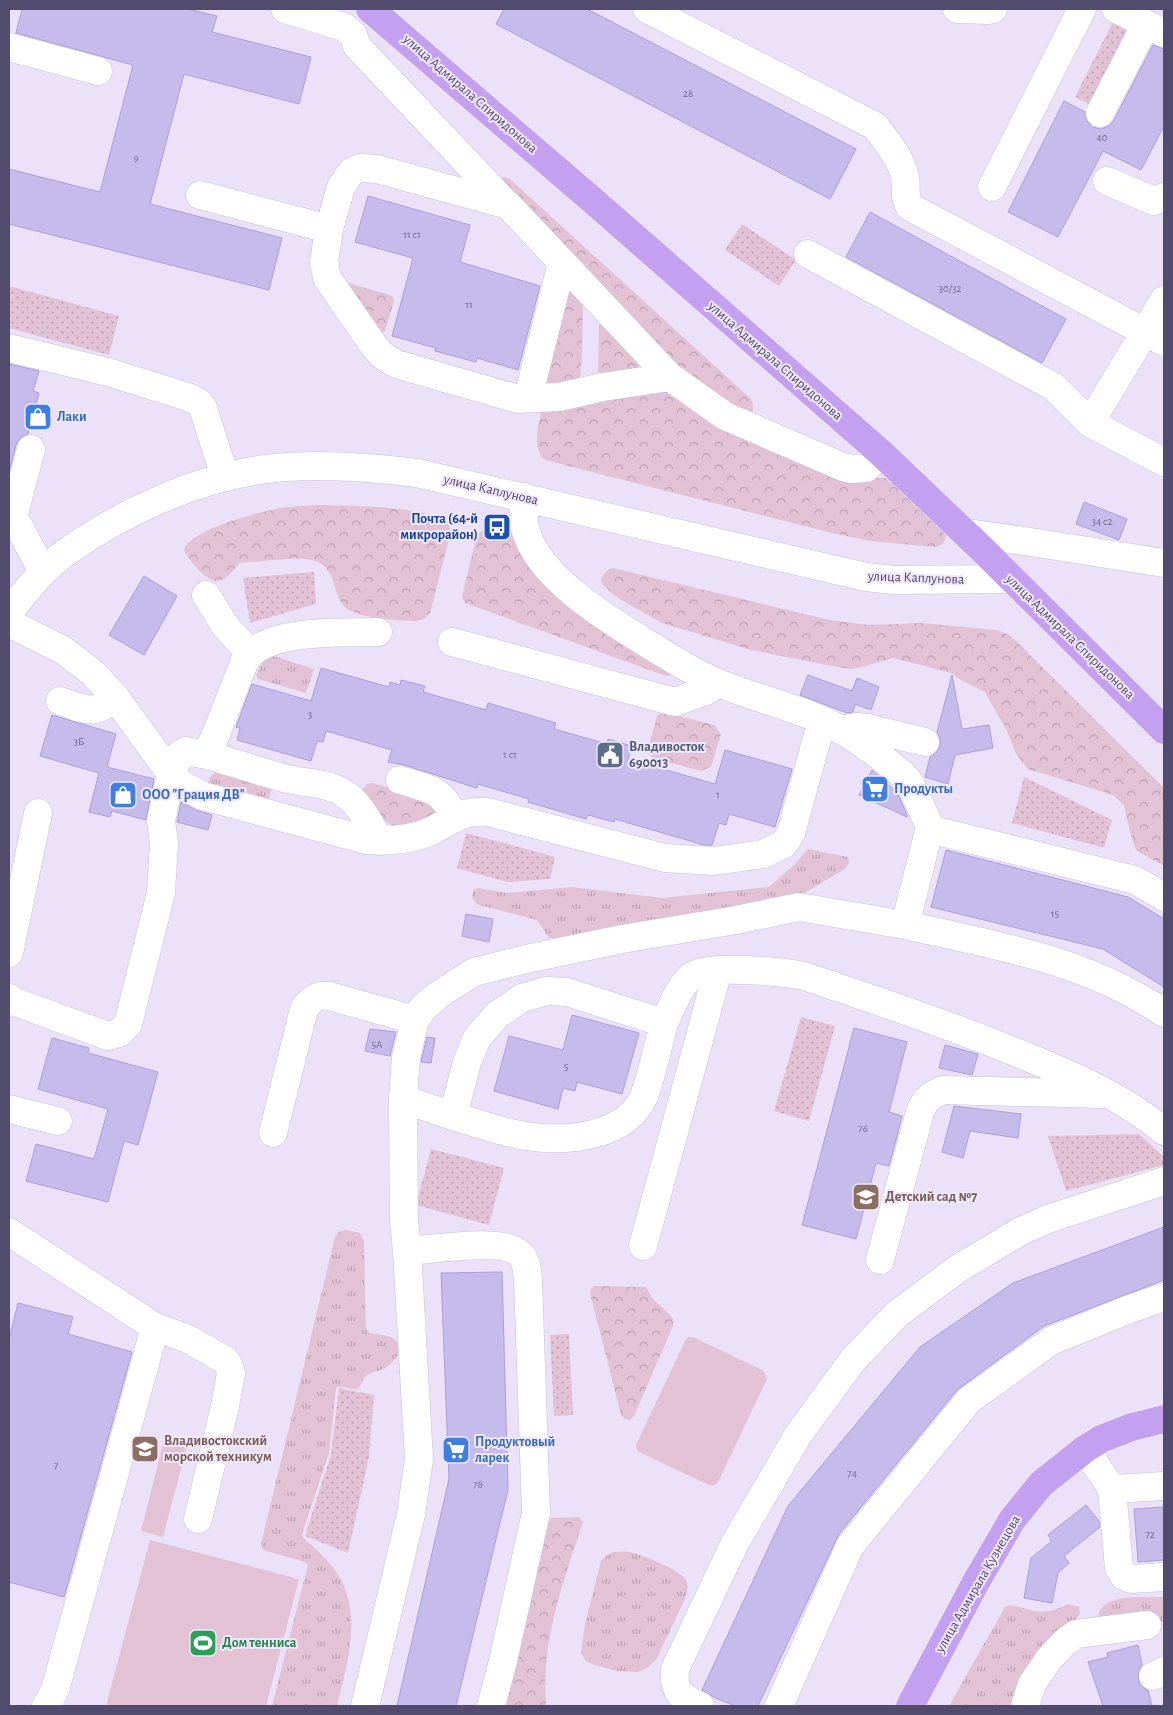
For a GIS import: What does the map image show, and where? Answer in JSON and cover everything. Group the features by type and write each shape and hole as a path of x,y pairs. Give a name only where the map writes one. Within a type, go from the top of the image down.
{"main road":[{"name":"улица Адмирала Спиридонова","path":"370,9 598,205 880,454 965,533 1164,730"},
{"name":"улица Адмирала Кузнецова","path":"910,1706 976,1582 1012,1520 1042,1484 1085,1449 1101,1439 1132,1427 1164,1419"}],"street":[{"path":"285,9 344,27 353,35 357,46 670,377 725,416 843,467 852,469 866,468 880,454"},
{"path":"647,9 875,126 888,144 905,176 905,199 910,207 1155,337"},
{"path":"957,9 992,9"},
{"path":"992,187 1082,9"},
{"path":"1100,113 1155,28 1116,9"},
{"path":"9,47 98,71"},
{"path":"508,205 377,169 360,168 351,172 341,187 329,229 324,262 327,278 382,354 396,364 411,370 518,399 559,397 603,387 670,377"},
{"path":"1108,180 1154,201 1164,197"},
{"path":"200,195 329,229"},
{"path":"808,254 1054,387 1090,423 1164,462"},
{"path":"528,398 562,263"},
{"path":"1090,423 1155,337 1164,300"},
{"path":"9,348 108,372 188,397 198,402 203,408 225,477"},
{"path":"32,449 11,517 43,572"},
{"name":"улица Каплунова","path":"9,613 43,572 64,553 109,525 167,496 225,477 266,469 315,467 372,467 417,473 866,577 893,580 1011,580"},
{"path":"524,498 525,528 533,547 558,579 604,617 696,673 717,683 832,725 902,774 910,783 929,829 905,924"},
{"path":"965,533 1164,563"},
{"path":"9,551 22,555 43,572"},
{"path":"206,595 226,627 250,652"},
{"path":"9,623 63,650 93,673 118,685 171,774 182,784 203,796 366,840 380,841 429,832 454,818 474,810 664,858 714,861 763,854 784,844 791,833 832,725"},
{"path":"207,754 244,660 250,652 268,642 284,637 378,632"},
{"path":"452,642 676,702 708,690 717,683"},
{"path":"60,701 96,710 104,706 118,685"},
{"path":"832,725 868,728 925,742"},
{"path":"9,998 15,1002 108,1036 119,1033 128,1024 161,893 164,843 161,821 171,774 180,754 186,752 207,754 285,778 305,783 327,784 337,788 357,805 380,841"},
{"path":"400,780 434,791 448,803 454,818"},
{"path":"9,953 38,813"},
{"path":"929,829 1135,880 1164,897"},
{"path":"365,1706 411,1514 419,1459 404,1222 403,1099 406,1056 414,1020 424,1007 438,995 474,972 613,941 736,920 799,906 905,924 1006,948 1085,971 1145,999 1164,1013"},
{"path":"403,1099 453,1116 526,1136 568,1138 605,1130 620,1124 634,1111 644,1096 664,1023 682,987 694,975 704,971 718,970 780,971 804,976 980,1037 1060,1070 1112,1095 1164,1131"},
{"path":"643,1246 718,970"},
{"path":"453,1116 467,1062 477,1038 497,1015 522,998 546,991 567,992 664,1023"},
{"path":"273,1133 304,1009 311,999 319,995 329,996 414,1020"},
{"path":"880,1260 923,1102 930,1096 943,1090 1112,1095"},
{"path":"9,1109 58,1121"},
{"path":"700,1706 685,1700 679,1692 676,1684 675,1669 735,1543 798,1435 853,1360 897,1314 959,1268 1000,1242 1048,1219 1164,1181"},
{"path":"9,1232 155,1327 188,1339 225,1360 230,1366 231,1373 226,1406 198,1519"},
{"path":"407,1252 496,1245 511,1248 520,1253 526,1264 536,1513 491,1706"},
{"path":"779,1706 850,1546 969,1400 1051,1341 1164,1297"},
{"path":"46,1706 56,1690 155,1327"},
{"path":"1085,1449 1112,1489 1119,1568 1124,1576 1131,1579 1164,1577"},
{"path":"1112,1489 1164,1486"},
{"path":"1025,1706 1032,1684 1049,1659 1064,1643 1076,1634 1147,1624"}],"green space":[{"path":"1115,18 1137,29 1097,108 1075,97"},
{"path":"504,177 510,179 751,399 752,412 748,415 699,392 499,182"},
{"path":"742,224 796,260 779,286 725,250"},
{"path":"349,283 392,296 394,301 385,331 380,333 346,284"},
{"path":"565,283 583,297 580,377 575,383 545,386"},
{"path":"9,286 119,316 109,355 9,328"},
{"path":"603,322 641,363 638,368 600,374 598,371 599,325"},
{"path":"661,389 868,478 887,478 942,526 946,534 945,540 941,545 935,547 870,541 836,534 545,460 541,456 538,450 537,436 542,410"},
{"path":"319,505 368,506 406,510 424,513 449,524 451,532 430,613 424,619 416,621 388,619 366,616 348,609 339,599 332,579 325,567 312,560 287,559 240,563 224,579 217,581 205,576 190,560 184,550 189,543 210,529 240,518 281,508"},
{"path":"486,528 516,535 673,672 672,675 666,676 465,603 462,596 477,535"},
{"path":"613,568 829,620 869,625 922,623 996,630 1007,634 1164,788 1164,866 1136,850 1124,805 1113,795 1028,769 1016,754 1007,731 985,692 951,673 894,658 851,669 837,667 751,650 662,623 616,597 603,585 601,581 604,574"},
{"path":"314,572 316,604 250,623 243,578"},
{"path":"274,656 314,669 306,693 258,679 256,676 263,660"},
{"path":"663,712 714,725 721,734 711,767 701,771 652,758 648,753 648,749 657,716"},
{"path":"216,772 273,784 268,802 207,786 210,777"},
{"path":"1024,777 1112,820 1104,848 1012,823"},
{"path":"372,783 427,798 435,804 437,815 406,831 384,821 373,811 362,790 367,784"},
{"path":"466,833 555,857 550,879 507,882 457,868"},
{"path":"808,849 848,857 849,863 845,869 794,899 619,929 549,938 537,920 479,905 472,897 473,890 479,888 507,893 572,887 662,898 769,887 794,865"},
{"path":"801,1017 835,1026 809,1121 774,1111"},
{"path":"1139,1134 1164,1157 1164,1165 1066,1191 1048,1136"},
{"path":"431,1149 504,1168 489,1225 416,1205"},
{"path":"346,1230 360,1233 364,1241 366,1329 369,1333 386,1336 395,1340 398,1343 399,1351 392,1363 383,1369 367,1375 358,1388 336,1388 329,1453 302,1534 303,1538 322,1555 338,1575 346,1590 350,1606 351,1640 337,1706 272,1706 308,1565 305,1562 263,1550 261,1544 335,1237 339,1232"},
{"path":"595,1286 646,1287 652,1298 673,1319 673,1326 634,1416 630,1420 625,1419 621,1415 590,1293 591,1289"},
{"path":"569,1334 573,1415 554,1416 550,1335"},
{"path":"688,1337 693,1337 764,1371 767,1379 715,1485 709,1485 639,1452 636,1445"},
{"path":"339,1388 374,1395 369,1457 348,1553 305,1536 331,1455"},
{"path":"164,1440 187,1446 163,1537 141,1531"},
{"path":"577,1517 583,1522 559,1596 549,1641 546,1706 504,1706 549,1521 551,1518"},
{"name":"Дом тенниса","path":"150,1540 299,1579 266,1706 106,1706"},
{"path":"613,1552 629,1552 651,1559 677,1572 687,1582 685,1599 656,1660 647,1668 638,1672 616,1671 595,1665 586,1661 581,1653 585,1624 601,1561"},
{"path":"1134,1597 1164,1597 1164,1623 1156,1618 1098,1621 1100,1611 1113,1600"},
{"path":"1068,1604 1079,1607 1080,1613 1071,1629 1015,1706 949,1706 1005,1607 1010,1605 1044,1612"}],"building":[{"path":"22,9 188,9 217,16 212,32 311,57 299,104 184,74 150,204 282,238 269,290 9,224 9,169 100,192 133,65 16,33"},
{"path":"504,9 587,9 856,149 830,199 496,24"},
{"path":"1153,45 1164,49 1164,126 1141,170 1103,151 1058,237 1008,212 1064,101 1085,112 1087,121 1092,127 1101,129 1109,126 1114,120"},
{"path":"368,196 470,225 460,262 540,286 518,370 477,358 476,362 435,351 436,348 392,336 413,258 355,242"},
{"path":"870,212 1066,319 1042,363 846,257"},
{"path":"9,364 39,371 33,391 39,393 28,434 20,438 16,445 9,472"},
{"path":"1084,502 1127,519 1119,540 1076,524"},
{"path":"144,576 177,596 144,655 109,635"},
{"path":"321,668 389,687 390,682 400,685 401,680 425,686 423,692 486,710 488,703 556,723 554,729 607,744 608,739 632,746 628,759 715,784 725,750 792,769 775,827 729,814 726,825 719,823 712,845 704,845 615,819 614,822 588,815 586,819 528,802 529,799 478,784 477,788 404,765 388,762 392,750 326,731 323,742 317,741 311,761 237,740 240,728 236,727 252,684 311,701"},
{"path":"808,675 852,691 857,678 879,687 871,710 855,704 853,712 847,713 800,695"},
{"path":"952,675 962,729 989,725 993,748 955,755 948,784 925,777 930,757 937,752 940,746 940,738 937,732"},
{"path":"52,715 116,734 107,767 154,779 146,820 112,811 110,817 89,812 99,773 40,756"},
{"path":"872,770 897,792 907,817 859,795"},
{"path":"181,802 196,810 212,815 208,830 177,822"},
{"path":"946,850 1128,897 1164,919 1164,987 1103,949 931,907"},
{"path":"466,914 493,919 489,942 462,936"},
{"path":"572,1015 639,1033 622,1094 577,1082 575,1091 563,1088 558,1109 494,1091 509,1036 563,1050"},
{"path":"854,1028 907,1042 889,1112 902,1116 896,1140 889,1166 876,1163 856,1239 802,1225"},
{"path":"370,1029 396,1032 390,1056 365,1051"},
{"path":"427,1037 435,1038 431,1063 421,1062"},
{"path":"52,1038 89,1048 88,1053 158,1072 138,1145 124,1141 108,1202 26,1181 36,1144 94,1159 108,1109 38,1089"},
{"path":"945,1045 978,1054 972,1075 939,1068"},
{"path":"954,1106 1021,1114 1018,1138 970,1131 963,1158 942,1152"},
{"path":"1164,1227 1164,1280 1044,1326 957,1390 839,1534 758,1706 735,1706 702,1690 788,1506 920,1347 1013,1283"},
{"path":"502,1272 508,1490 456,1706 397,1706 449,1479 441,1273"},
{"path":"18,1303 73,1317 68,1334 132,1352 64,1597 9,1582 9,1339"},
{"path":"1086,1505 1099,1521 1100,1527 1064,1556 1069,1563 1058,1573 1052,1603 1024,1598 1031,1558 1052,1541 1048,1535"},
{"path":"1164,1507 1164,1560 1138,1562 1134,1509"},
{"path":"1138,1645 1142,1665 1138,1674 1139,1682 1148,1690 1152,1706 1103,1706 1088,1662 1108,1657 1107,1653"}],"place":[{"name":"Лаки","path":"38,417"},
{"name":"Почта (64-й микрорайон)","path":"497,527"},
{"name":"Владивосток 690013","path":"610,755"},
{"name":"Продукты","path":"875,789"},
{"name":"ООО \"Грация ДВ\"","path":"123,795"},
{"name":"Детский сад №7","path":"866,1197"},
{"name":"Владивостокский морской техникум","path":"145,1449"},
{"name":"Продуктовый ларек","path":"456,1450"},
{"name":"Дом тенниса","path":"203,1643"}]}
